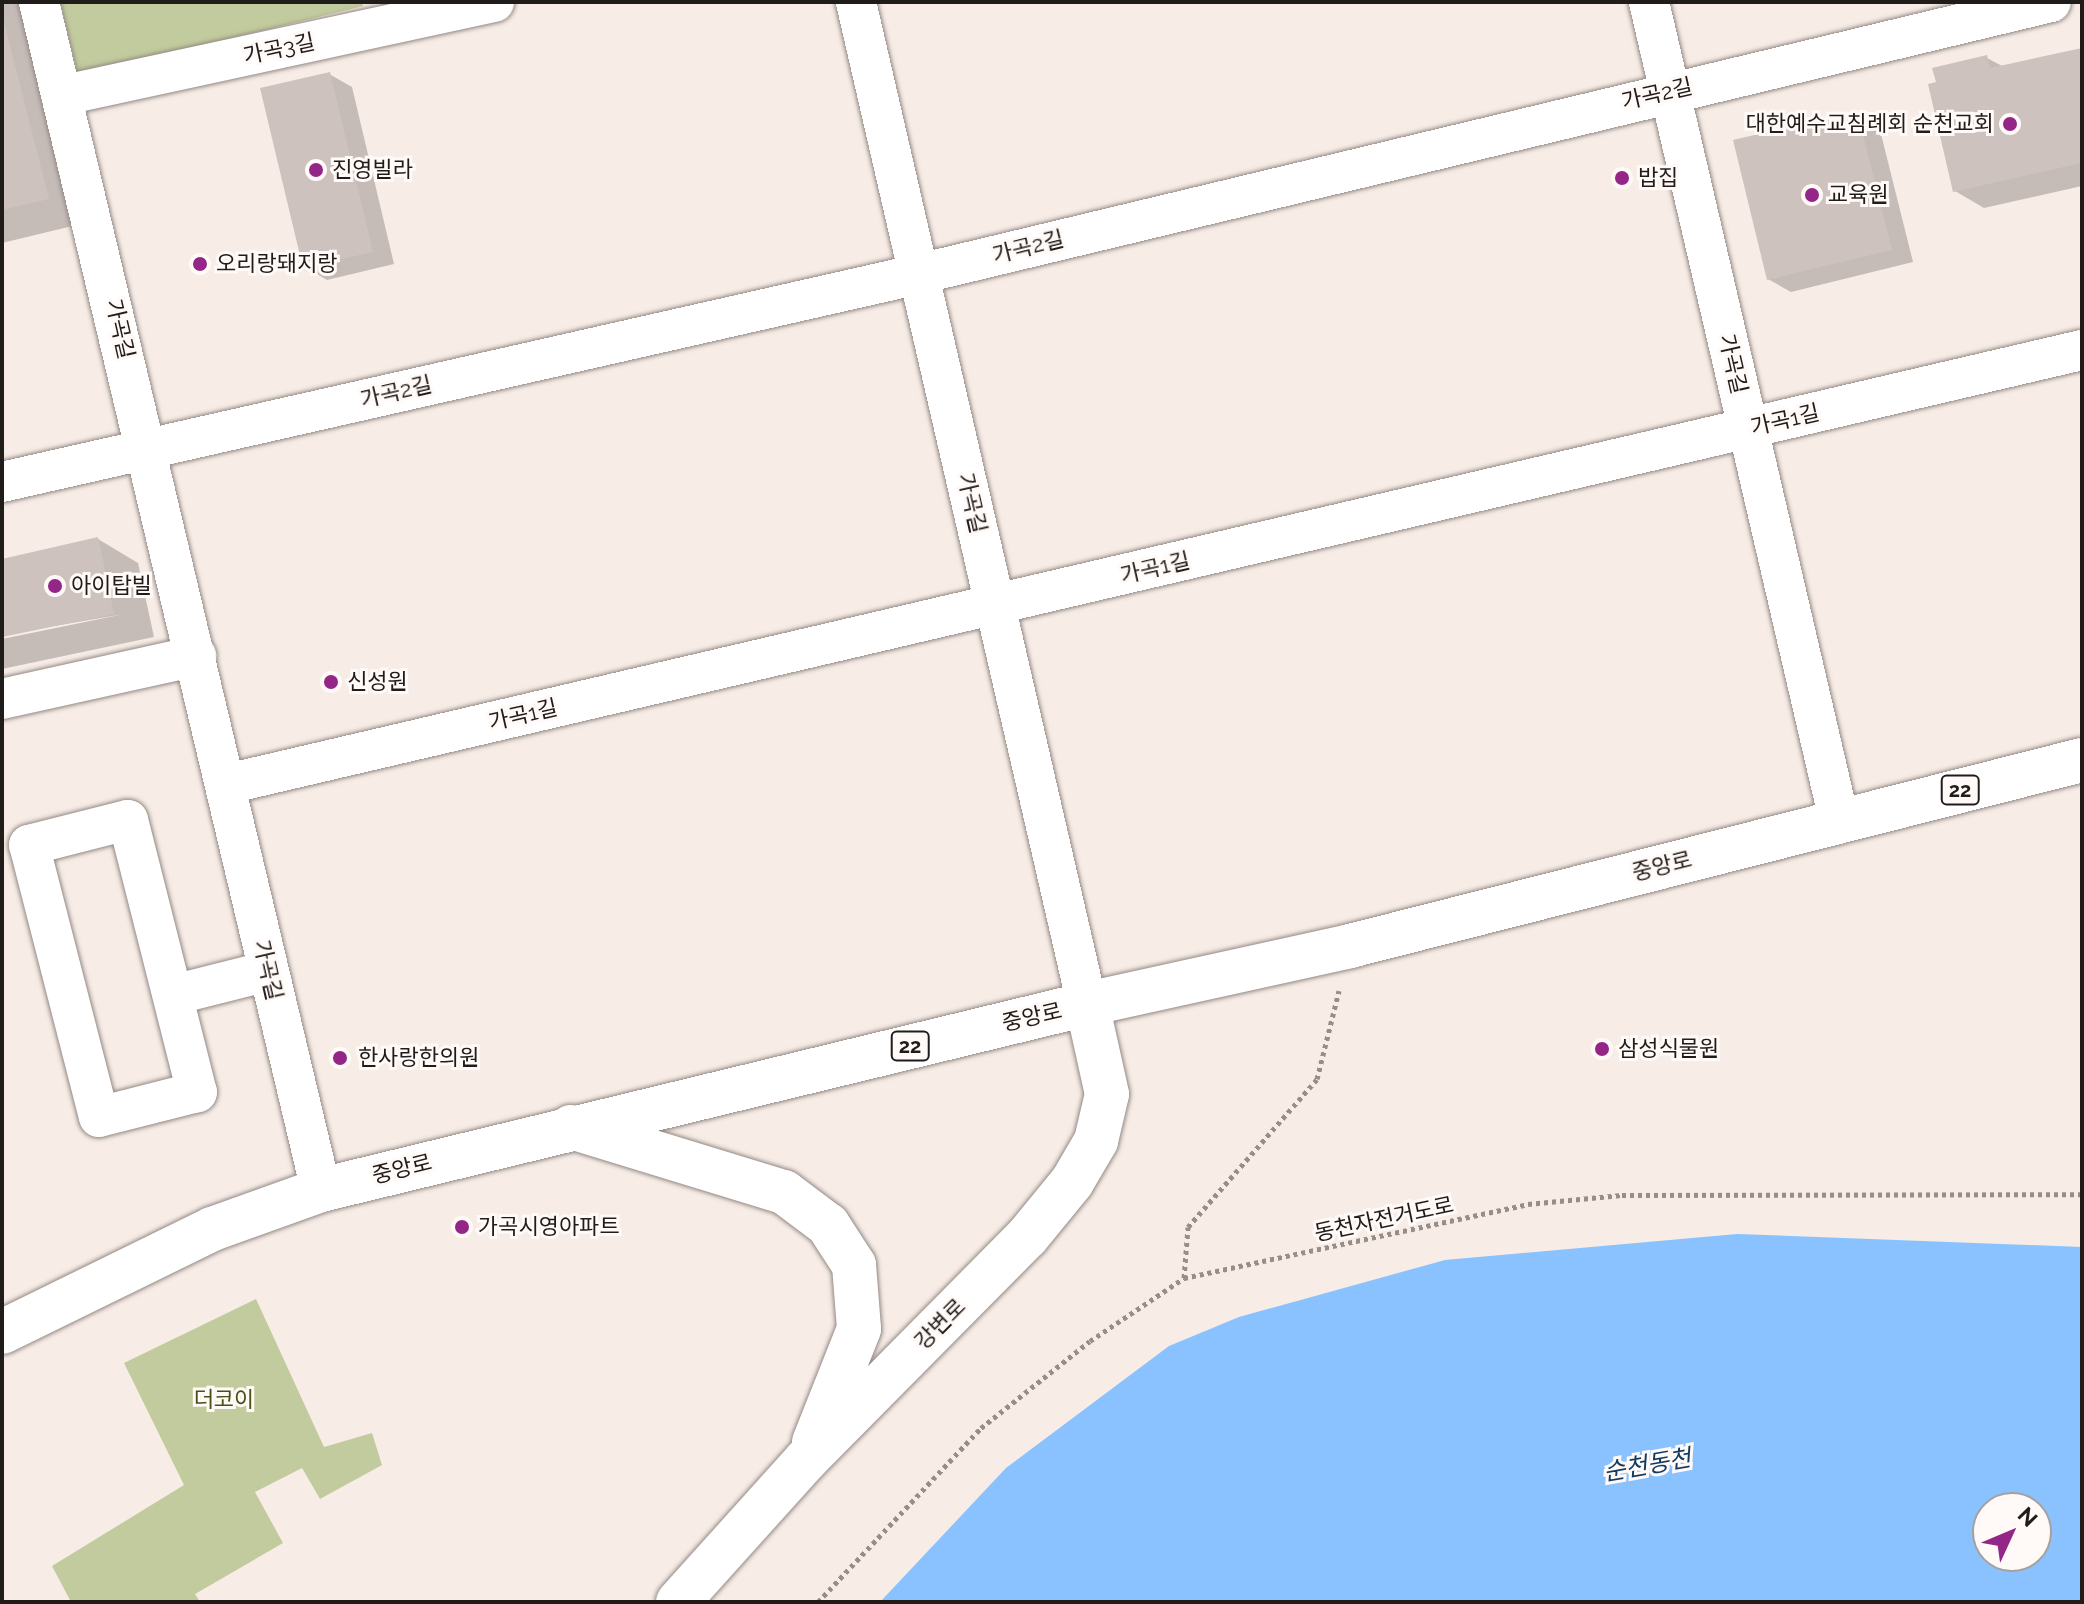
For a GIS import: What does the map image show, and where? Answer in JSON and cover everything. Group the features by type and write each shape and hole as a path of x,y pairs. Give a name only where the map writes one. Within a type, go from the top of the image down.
{"main road":[{"name":"중앙로","path":"2,1332 197,1235 321,1190 569,1126 1087,1004 1350,946 2082,760"},
{"name":"강변로","path":"678,1602 806,1460 1027,1237 1072,1182 1096,1141 1107,1094 1087,1004"},
{"path":"569,1126 784,1192 828,1225 854,1265 859,1329 806,1460"}],"street":[{"name":"가곡길","path":"39,2 64,95 321,1190"},
{"name":"가곡3길","path":"64,95 494,2"},
{"name":"가곡길","path":"856,2 1087,1004"},
{"name":"가곡길","path":"1649,2 1839,820"},
{"name":"가곡2길","path":"2,482 919,274 1669,91 2051,2"},
{"name":"가곡1길","path":"227,784 2082,350"},
{"path":"2,699 196,656"},
{"path":"128,820 173,995 197,1092 99,1117 29,845 128,820"},
{"path":"173,995 268,971"}],"path":[{"path":"1184,1278 1188,1227 1317,1079 1350,946"},
{"name":"동천자전거도로","path":"818,1602 981,1428 1090,1341 1184,1278 1528,1204 1622,1195 2082,1194"}],"green space":[{"path":"60,2 362,2 363,6 78,76"},
{"name":"더코이","path":"256,1299 324,1447 372,1433 382,1465 320,1499 302,1468 255,1492 283,1543 195,1594 200,1602 71,1602 52,1566 184,1485 124,1363"}],"water":[{"name":"순천동천","path":"1737,1234 2082,1247 2082,1602 880,1602 1006,1468 1169,1346 1239,1317 1445,1260"}],"building":[{"path":"2,14 49,199 2,210"},
{"name":"대한예수교침례회 순천교회","path":"2082,48 2082,163 1953,192 1928,84 1936,82 1932,68 1987,55 1990,68"},
{"name":"진영빌라","path":"330,72 373,252 303,268 260,88"},
{"name":"교육원","path":"1857,111 1892,250 1767,280 1733,140"},
{"name":"아이탑빌","path":"98,537 114,614 2,637 2,559"}],"place":[{"name":"대한예수교침례회 순천교회","path":"2010,124"},
{"name":"진영빌라","path":"316,170"},
{"name":"밥집","path":"1622,178"},
{"name":"교육원","path":"1812,195"},
{"name":"오리랑돼지랑","path":"200,264"},
{"name":"아이탑빌","path":"55,586"},
{"name":"신성원","path":"331,682"},
{"name":"삼성식물원","path":"1602,1049"},
{"name":"한사랑한의원","path":"340,1058"},
{"name":"가곡시영아파트","path":"462,1227"}]}
